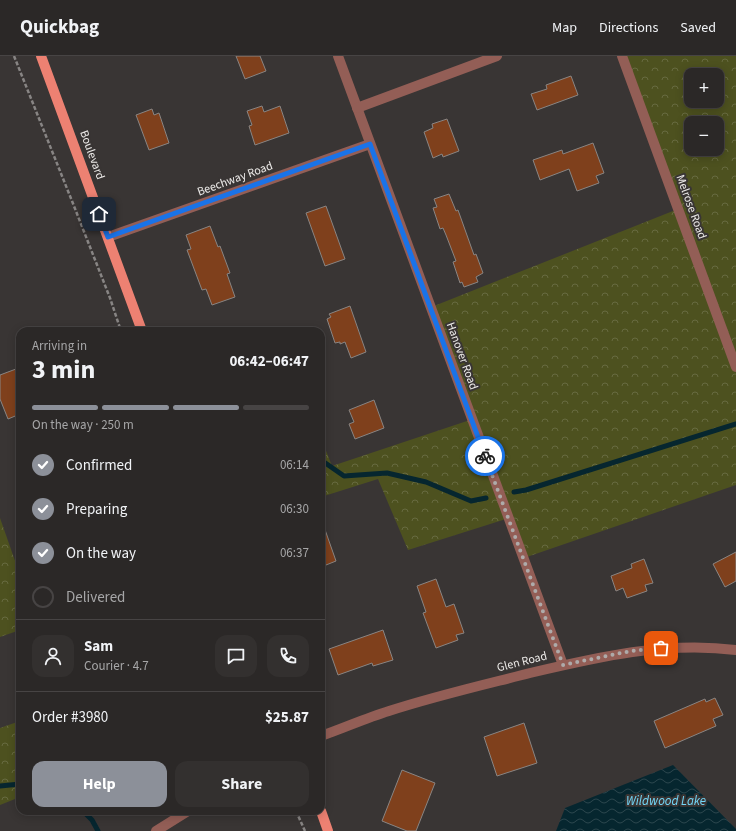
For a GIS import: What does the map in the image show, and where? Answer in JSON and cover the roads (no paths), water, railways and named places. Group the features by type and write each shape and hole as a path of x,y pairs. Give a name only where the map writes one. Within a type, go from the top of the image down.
{"main road":[{"name":"Boulevard","path":"41,56 141,327"},
{"path":"322,815 328,831"}],"street":[{"name":"Hanover Road","path":"338,56 563,665"},
{"path":"357,108 497,56"},
{"name":"Melrose Road","path":"622,56 736,367"},
{"name":"Beechway Road","path":"108,237 370,144"},
{"name":"Glen Road","path":"325,735 388,711 479,685 631,651 684,647 736,650"},
{"path":"156,831 182,815"}],"water":[{"name":"Wildwood Lake","path":"673,765 736,829 736,831 556,831 565,808"}],"waterway":[{"path":"514,492 526,490 736,424"},
{"path":"325,463 344,476 387,473 426,482 471,501 486,498"},
{"path":"0,786 16,784"},
{"path":"87,815 92,820 98,831"}]}
